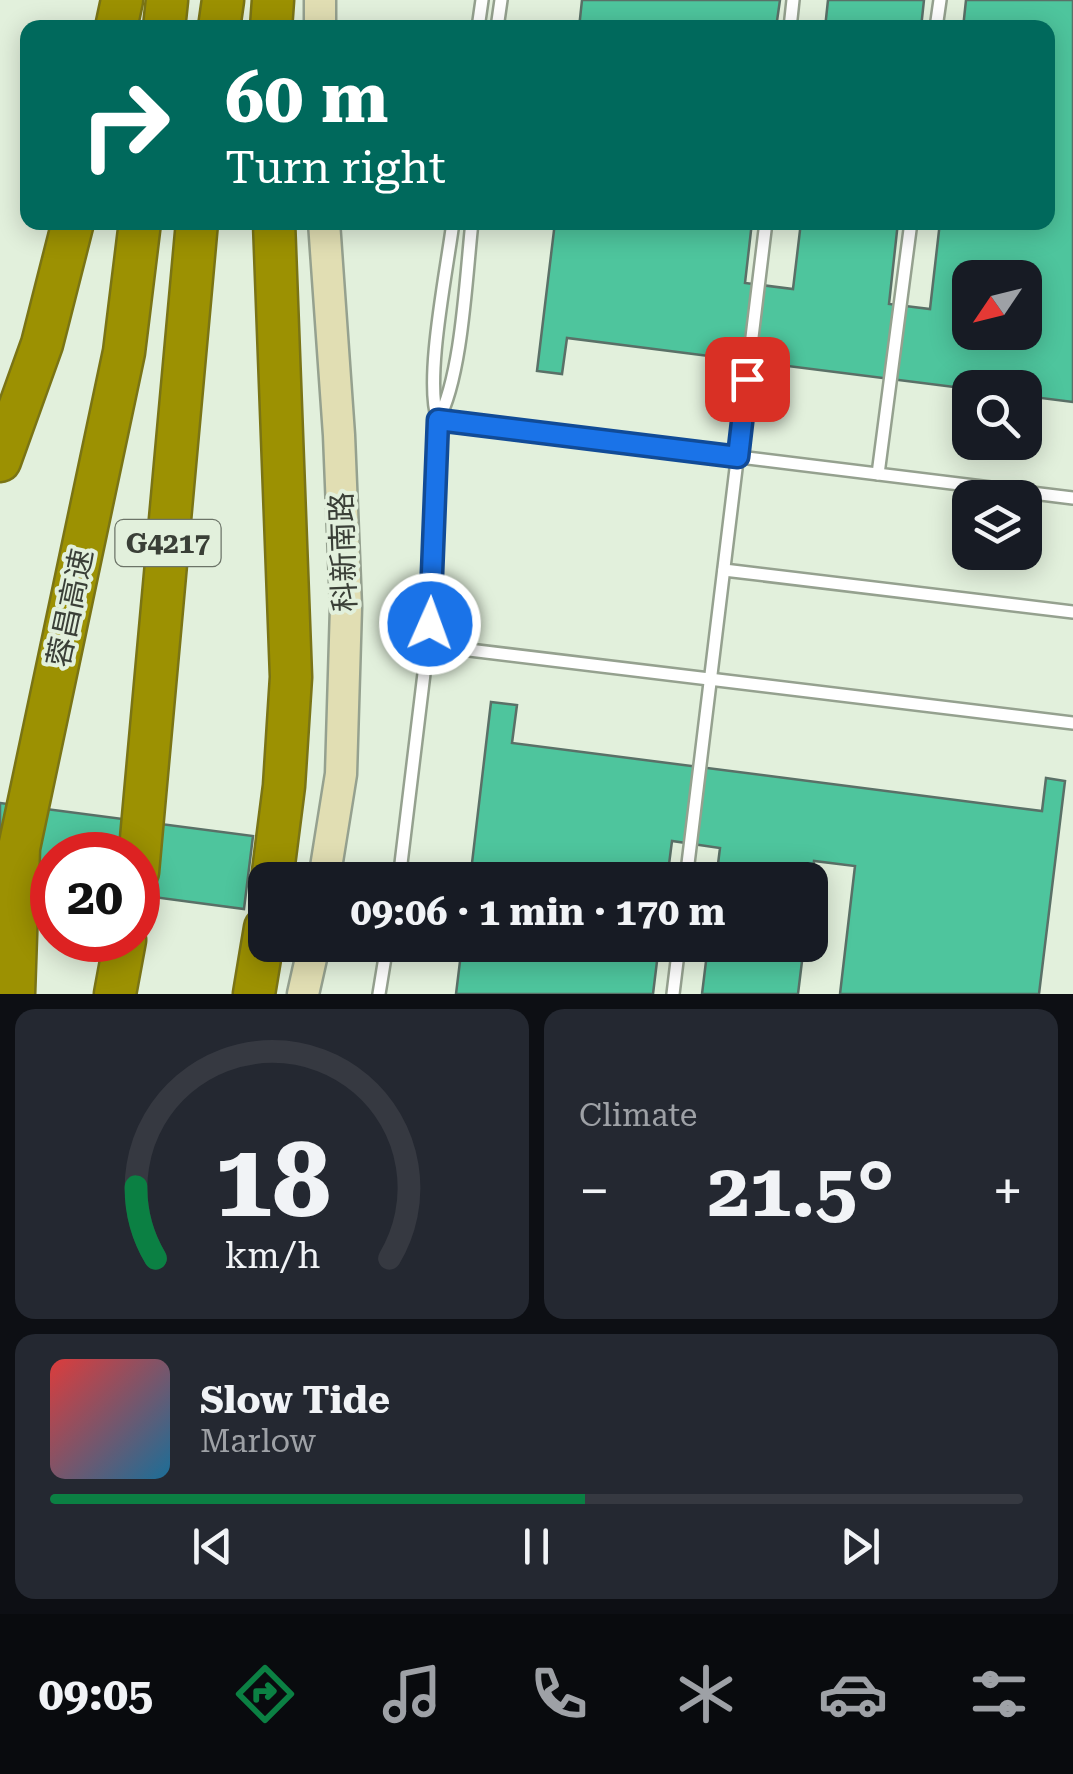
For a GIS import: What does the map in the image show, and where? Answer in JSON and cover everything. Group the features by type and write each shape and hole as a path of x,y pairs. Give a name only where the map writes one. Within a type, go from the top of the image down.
{"highway":[{"path":"0,460 42,344 71,230"},
{"name":"蓉昌高速","path":"14,994 19,848 124,352 139,230"},
{"name":"G4217","path":"142,832 196,230"},
{"path":"274,230 290,677 284,786 274,862"},
{"path":"115,994 121,962"},
{"path":"254,994 259,962"}],"main road":[{"name":"科新南路","path":"325,230 346,607 341,774 327,862"},
{"path":"303,994 310,962"}],"lane":[{"path":"401,862 428,645 438,420 432,404 433,377 452,230"},
{"path":"438,420 446,406 453,376 471,230"},
{"path":"688,862 765,230"},
{"path":"878,474 910,230"},
{"path":"438,420 1073,498"},
{"path":"724,570 1073,612"},
{"path":"428,645 1073,722"},
{"path":"379,994 384,962"},
{"path":"672,994 676,962"}],"building":[{"path":"582,0 780,0 777,20 580,20"},
{"path":"828,0 924,0 922,20 826,20"},
{"path":"966,0 1073,0 1073,402 1042,398 1042,370 952,370 952,387 567,338 562,374 537,371 554,230 751,230 745,283 793,289 800,230 897,230 889,304 930,309 939,230 1055,230 1055,20 964,20"},
{"path":"491,702 517,705 512,743 1042,811 1046,778 1065,781 1039,994 840,994 855,866 814,861 718,862 720,848 672,841 669,862 472,862"},
{"path":"0,803 253,836 244,909 160,898 160,832 30,832 30,881 0,878"},
{"path":"460,962 657,962 653,994 456,994"},
{"path":"706,962 802,962 798,994 702,994"}],"route":[{"path":"430,624 438,420 738,457 747,379"}]}
